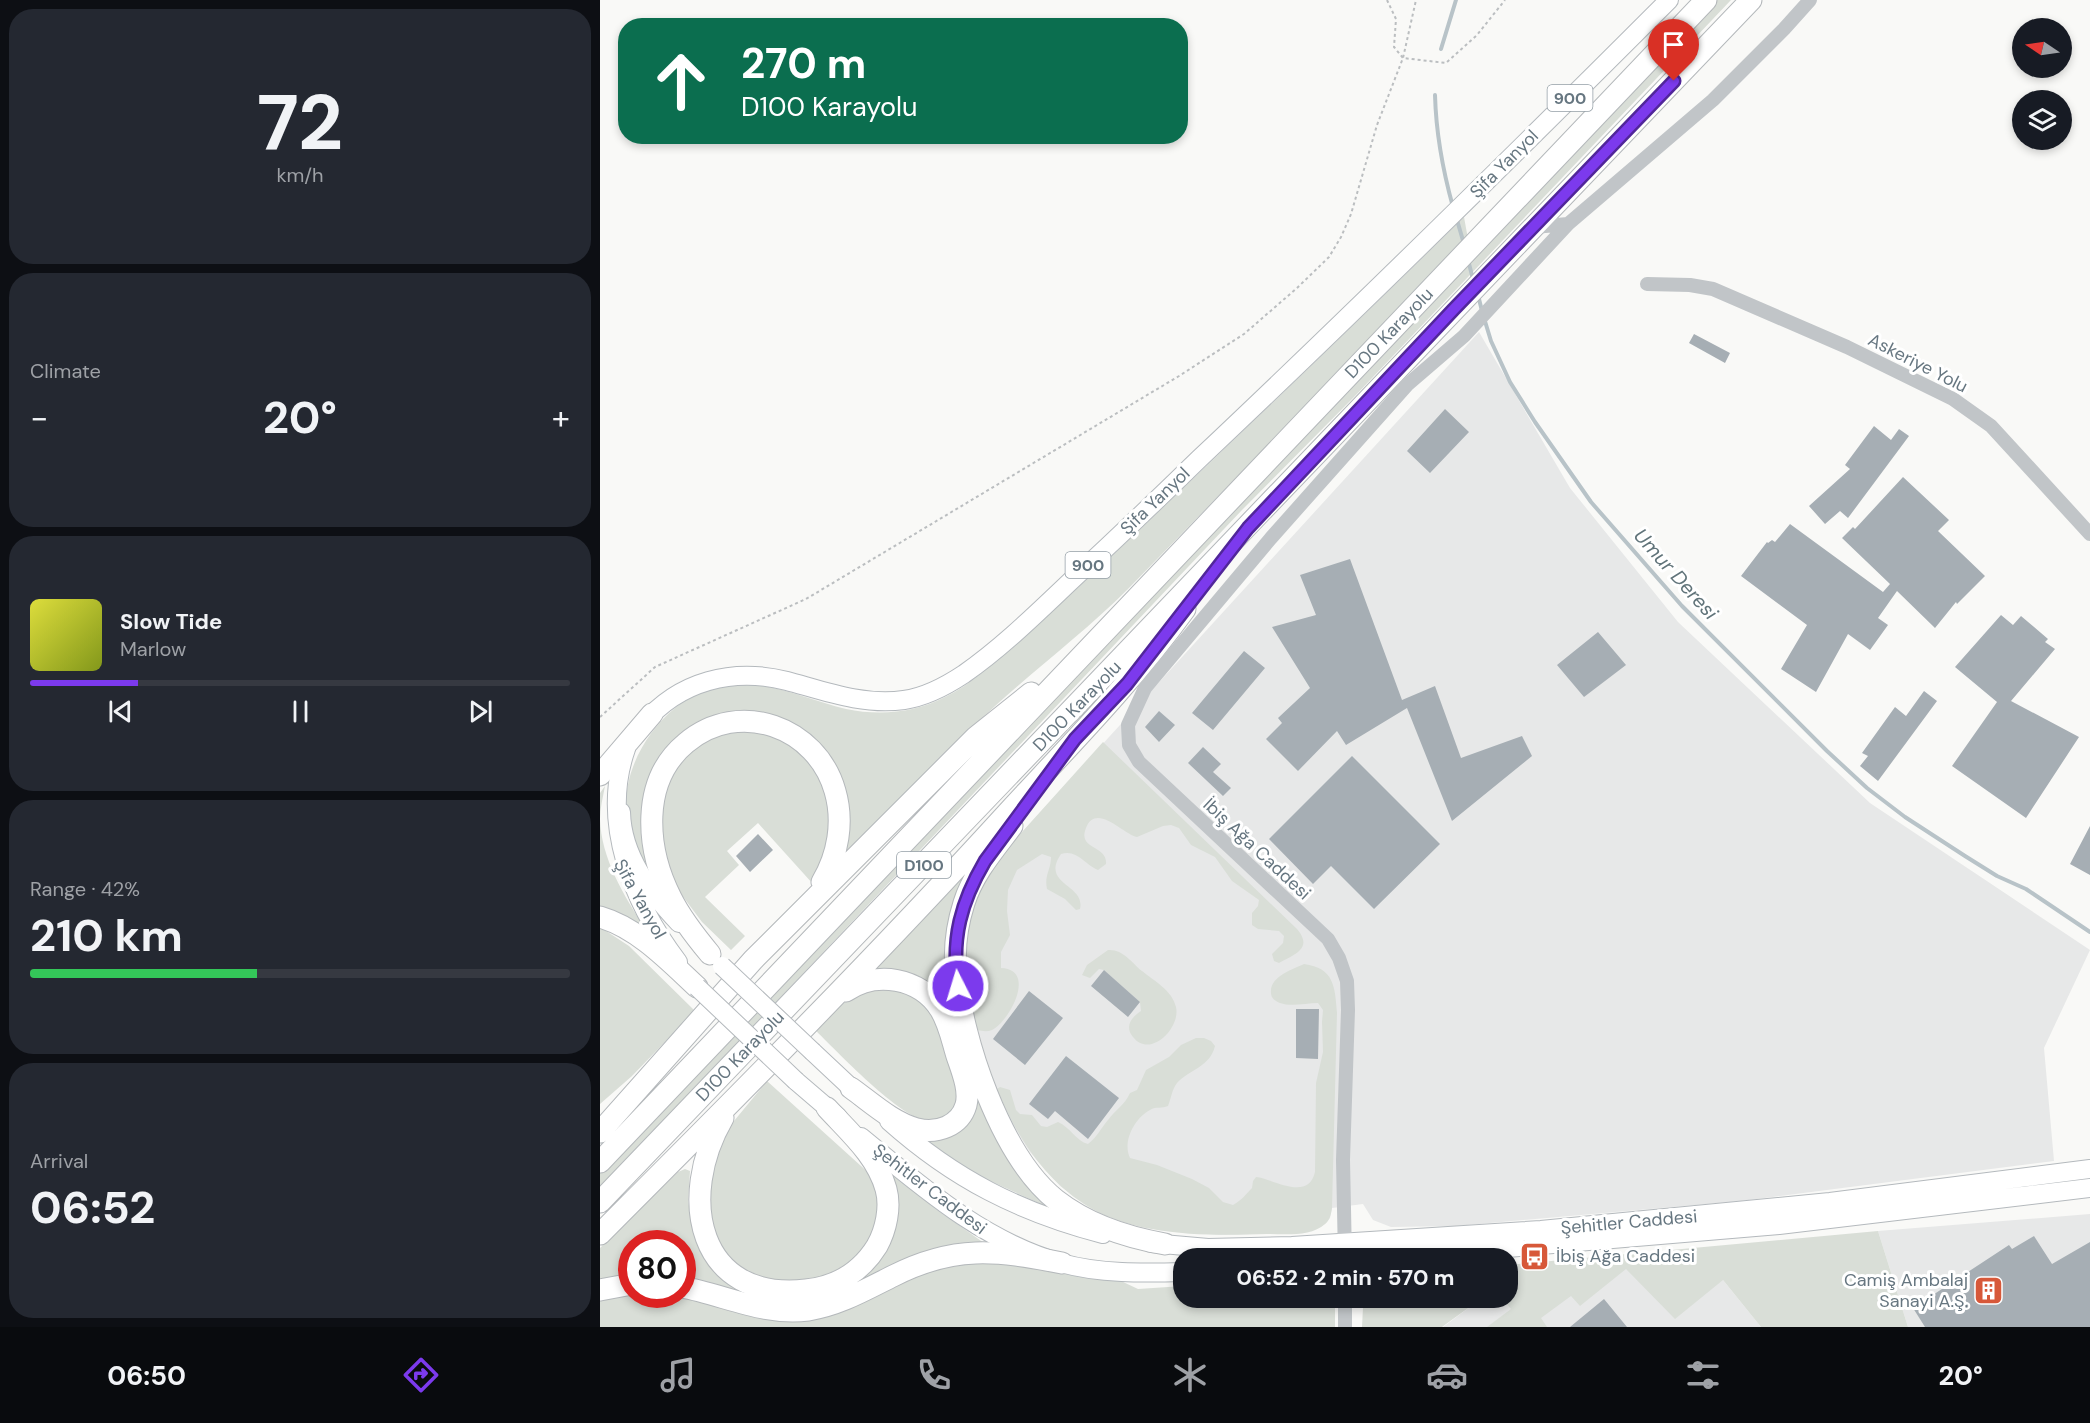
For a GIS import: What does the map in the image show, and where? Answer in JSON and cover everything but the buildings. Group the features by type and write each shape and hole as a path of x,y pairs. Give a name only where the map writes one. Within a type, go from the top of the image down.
{"highway":[{"name":"D100 Karayolu","path":"600,1162 1706,0"},
{"name":"D100 Karayolu","path":"600,1202 1248,528 1453,310 1751,0"},
{"path":"600,1234 818,1014 932,895 1127,684 1248,528"},
{"path":"600,1132 753,960 976,737 1092,644"},
{"path":"600,775 652,714"},
{"path":"716,960 688,926 671,899 660,870 651,828 653,801 668,763 686,743 710,728 738,722 776,726 810,747 827,768 837,797 839,812 837,845 822,883 790,923"},
{"path":"1075,739 972,882 958,923 956,971 961,1000 970,1038 992,1105 1016,1153 1028,1170 1055,1199 1084,1218 1113,1232 1165,1244"},
{"path":"600,917 616,923 636,936 697,987"},
{"path":"818,1014 851,987 873,980 904,982 925,992 933,999 945,1017 965,1082 966,1105 956,1121 948,1127 939,1130 920,1129 892,1117 851,1088"},
{"path":"600,1109 640,1078 685,1037"},
{"path":"753,1081 726,1114 711,1140 702,1169 698,1197 701,1224 711,1248 725,1267 748,1282 761,1287 790,1292 829,1286 842,1281 864,1264 879,1242 887,1216 886,1189 870,1157 827,1108"},
{"path":"696,1290 750,1304 793,1311 832,1305 904,1271 955,1254 983,1252 1013,1254 1062,1263"},
{"path":"600,1290 618,1287"}],"main road":[{"name":"Şifa Yanyol","path":"796,1081 697,987 662,940 635,896 616,857 610,831 610,799 620,761 630,742 652,714 689,687 720,678 746,676 773,678 860,700 901,701 920,696 958,677 997,648 1053,598 1381,287 1669,0"},
{"name":"Şehitler Caddesi","path":"652,714 635,744 626,773 621,801 622,833 630,855 647,885 670,914 716,960 851,1088 934,1159 996,1195 1036,1213 1088,1230 1130,1240 1208,1248"},
{"name":"Şehitler Caddesi","path":"796,1081 920,1185 972,1222 1017,1248 1062,1263 1107,1271 1173,1272"},
{"name":"Şehitler Caddesi","path":"1365,1248 1765,1209 2090,1169"},
{"name":"Şehitler Caddesi","path":"1506,1248 1779,1225 2090,1188"}],"street":[{"path":"1534,227 1568,224 1713,100 1784,30 1810,0"},
{"name":"İbiş Ağa Caddesi","path":"1345,1248 1343,1160 1348,1010 1347,981 1339,958 1328,939 1139,762 1129,746 1128,725 1145,688 1270,538 1407,385 1464,336 1568,224"},
{"name":"Askeriye Yolu","path":"1647,284 1690,285 1713,289 1847,347 1953,399 1991,426 2090,534"},
{"path":"1345,1308 1345,1327"}],"path":[{"path":"1387,0 1396,19 1394,47 1403,58 1446,63 1477,35 1505,0"},
{"path":"600,717 655,667 806,599 1179,376 1244,334 1297,288 1329,257 1351,214 1377,125 1403,58 1416,0"}],"shaded area":[{"path":"1717,0 1731,0 1355,396 1242,510 600,1188 600,1173"},
{"path":"1464,217 1468,239 1128,589 975,725 839,868 847,796 835,764 761,715 663,759 658,889 648,878 635,849 630,829 626,807 629,779 647,739 678,705 706,691 742,684 777,689 846,709 897,712 921,707 972,681 1105,562"},
{"path":"1479,332 1570,488 1678,622 1870,803 2090,950 2044,1048 2054,1161 1741,1201 1456,1226 1391,1227 1373,1220 1363,1204 1332,1208 1330,1218 1325,1224 1307,1232 1221,1235 1159,1230 1118,1220 1098,1212 1060,1186 1029,1151 1010,1120 994,1082 981,1043 970,997 1004,852"},
{"path":"740,728 786,738 823,778 833,832 813,884 758,823 727,851 739,865 705,897 745,936 731,950 702,922 681,894 670,873 659,828 665,784 693,745"},
{"path":"1103,742 1297,929 1302,936 1303,946 1285,960 1279,963 1274,961 1272,954 1283,943 1284,936 1279,931 1258,929 1252,925 1252,913 1258,906 1259,900 1232,881 1215,857 1191,845 1179,828 1171,825 1163,826 1137,837 1110,822 1096,818 1086,828 1084,835 1089,844 1102,853 1106,864 1098,870 1076,855 1067,853 1061,854 1056,864 1059,878 1077,894 1080,909 1076,910 1065,899 1047,889 1046,880 1051,857 1042,854 1017,870 1008,890 1007,911 1010,935 1001,952 1001,968 1012,971 1017,977 1019,986 1017,996 999,1025 990,1031 977,1030 964,956 970,916 983,883 1004,852"},
{"path":"605,786 601,807 600,819 600,793"},
{"path":"600,819 601,834 609,862 629,903 645,928 600,909"},
{"path":"981,852 966,880 964,1045 1059,1212 979,1176 920,1138 961,1127 949,1010 864,976"},
{"path":"600,927 629,946 695,1011 632,1076 600,1104"},
{"path":"1108,950 1127,957 1162,986 1174,1001 1176,1015 1174,1024 1163,1038 1155,1043 1148,1045 1140,1043 1130,1033 1130,1022 1141,1011 1140,1002 1104,970 1099,969 1090,978 1082,975 1087,965"},
{"path":"1304,964 1314,966 1327,974 1334,987 1337,1013 1332,1208 1328,1221 1313,1231 1297,1234 1197,1234 1149,1229 1104,1215 1069,1193 1043,1168 1032,1154 1004,1106 997,1089 1000,1087 1010,1090 1016,1110 1020,1114 1032,1115 1041,1126 1047,1127 1058,1122 1088,1144 1130,1093 1137,1090 1146,1070 1169,1057 1181,1045 1196,1038 1204,1038 1215,1046 1209,1059 1177,1083 1168,1106 1152,1109 1139,1118 1129,1137 1130,1158 1157,1165 1192,1179 1209,1188 1223,1202 1233,1205 1252,1188 1256,1177 1290,1186 1305,1186 1311,1181 1315,1172 1316,1083 1323,1052 1323,1010 1318,1003 1294,1005 1280,1003 1271,993 1271,987 1278,978"},
{"path":"879,986 914,995 938,1021 958,1084 957,1104 948,1118 929,1121 917,1118 902,1109 869,1082 814,1029 846,1001"},
{"path":"767,1081 871,1175 881,1205 874,1232 854,1262 810,1283 769,1281 730,1262 710,1230 708,1179 729,1127"},
{"path":"883,1165 936,1209 984,1243 856,1286 788,1303 696,1283 696,1234 757,1295 871,1265"},
{"path":"685,1169 690,1171 688,1201 694,1230 618,1230 678,1172"},
{"path":"2090,1214 2090,1327 1908,1327 1878,1231"},
{"path":"618,1230 618,1280 600,1283 600,1248"},
{"path":"1878,1231 1908,1327 1761,1327 1723,1280 1675,1319 1626,1269 1580,1306 1571,1296 1541,1318 1547,1327 1487,1327 1510,1308 1518,1308 1518,1264"},
{"path":"1616,1258 1723,1280 1761,1327 1443,1327 1469,1308 1518,1308 1518,1294"},
{"path":"984,1259 1121,1281 1138,1289 1173,1287 1173,1308 1335,1308 1335,1327 600,1327 600,1298 618,1296 618,1308 696,1308 696,1299 747,1312 918,1271"},
{"path":"1363,1308 1468,1308 1442,1327 1362,1327"}],"waterway":[{"name":"Umur Deresi","path":"1441,49 1456,0"},
{"name":"Umur Deresi","path":"1435,95 1441,152 1453,207"},
{"name":"Umur Deresi","path":"1457,220 1464,244"},
{"name":"Umur Deresi","path":"1468,260 1473,279"},
{"name":"Umur Deresi","path":"1478,295 1482,311"},
{"name":"Umur Deresi","path":"1484,318 1491,341 1510,382 1535,422 1591,502 1682,606 1867,788 1905,817 1965,856 1997,876 2026,889 2090,932"}],"place":[{"name":"İbiş Ağa Caddesi","path":"1535,1256"},
{"name":"Camiş Ambalaj Sanayi A.Ş.","path":"1989,1290"}],"route":[{"path":"958,986 956,971 958,923 972,882 1075,739 1127,684 1248,528 1453,310 1674,81"}]}
